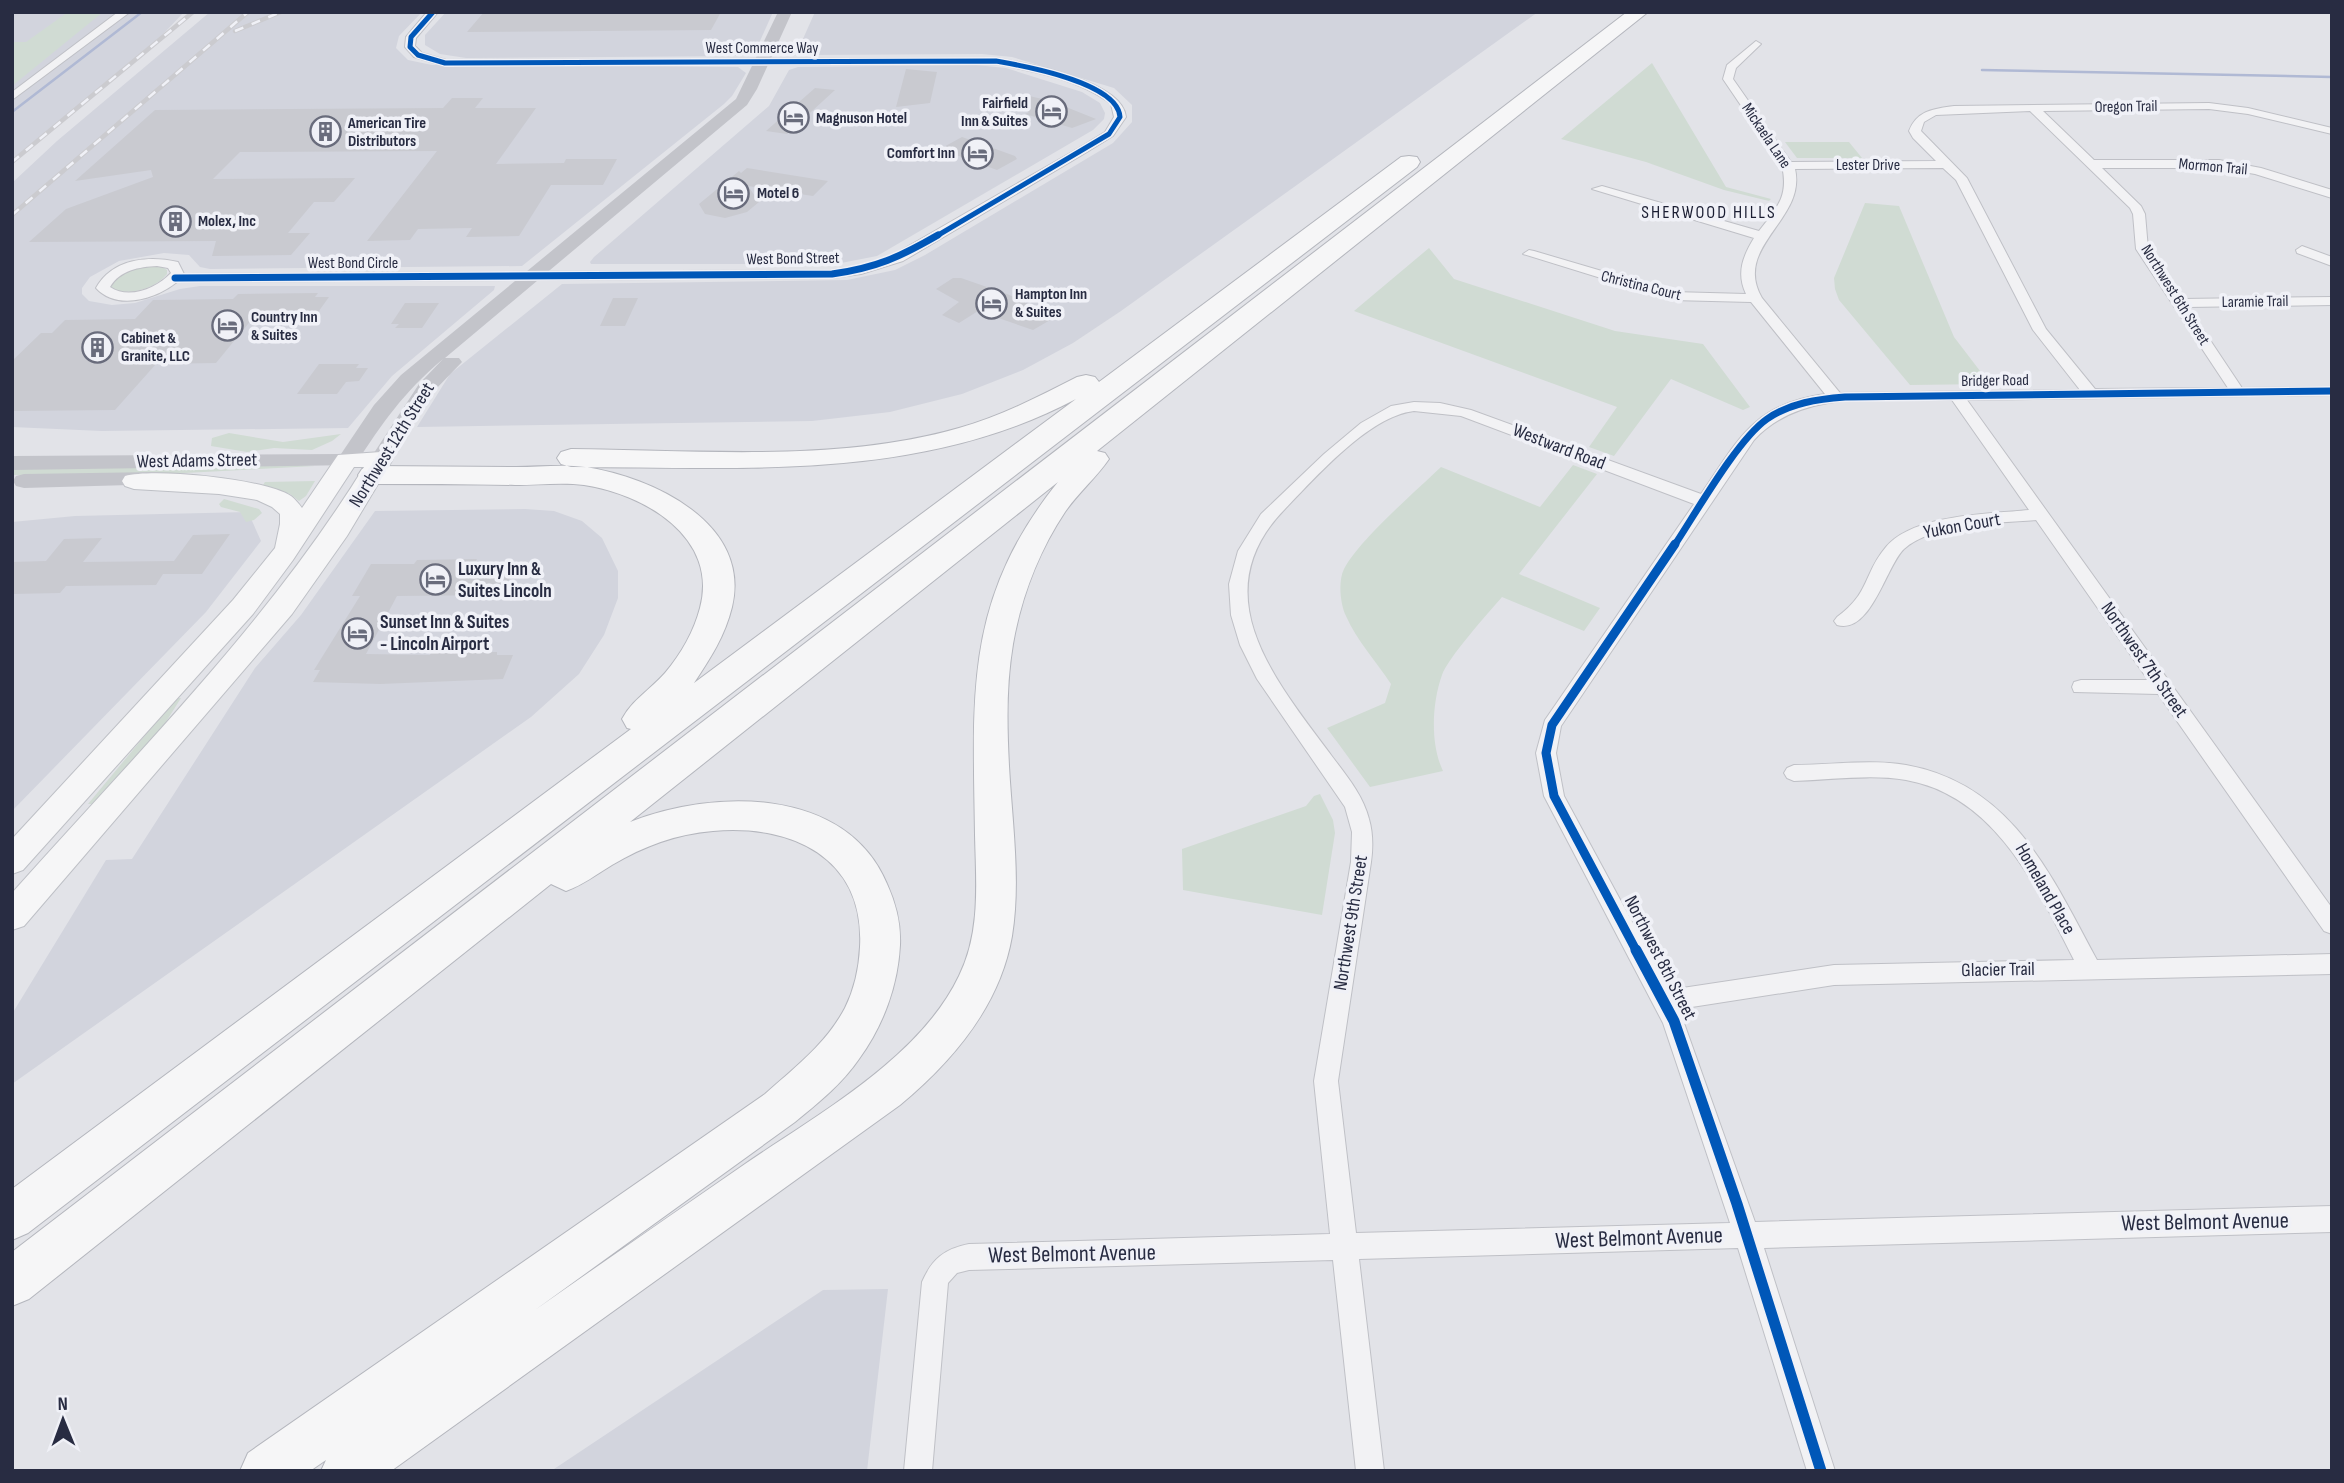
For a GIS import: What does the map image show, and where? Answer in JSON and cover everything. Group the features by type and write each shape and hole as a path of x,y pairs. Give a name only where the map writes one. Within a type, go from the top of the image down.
{"highway":[{"path":"18,1278 323,1040 1607,12"},
{"path":"14,1216 345,964 1639,12"},
{"path":"359,467 844,457 920,446 994,427 1054,402 1285,271"},
{"path":"347,1471 866,1105 909,1073 958,1020 985,965 993,938 996,879 992,677 995,649 1008,599 1027,550 1077,476 1285,271"},
{"path":"345,964 651,709 673,686 705,643 713,624 720,587 716,562 701,531 668,503 629,486 596,478 562,475 359,467"},
{"path":"266,1471 780,1108 820,1074 845,1045 863,1017 873,991 881,955 880,921 875,899 855,864 840,848 822,835 778,820 756,816 683,819 639,833 595,856 323,1040"}],"main road":[{"name":"Northwest 12th Street","path":"12,861 243,607 436,376 764,97 785,12"},
{"name":"Northwest 12th Street","path":"12,916 282,607 338,530 381,409 408,379 732,111 771,62 802,12"},
{"name":"West Adams Street","path":"12,463 359,467"},
{"name":"West Adams Street","path":"12,481 135,481 359,467"},
{"path":"135,481 225,487 273,497 284,503 292,513 294,524 285,554"}],"street":[{"path":"12,97 125,12"},
{"name":"West Commerce Way","path":"433,12 410,41 410,47 418,55 433,61 459,64 1007,62 1095,89 1117,104"},
{"name":"Mickaela Lane","path":"1752,50 1728,70 1728,79 1788,166 1793,190 1750,254 1746,264 1749,286 1755,299 1835,397"},
{"name":"West Bond Street","path":"532,275 832,274 877,266 905,255 1109,134 1120,121 1117,104"},
{"name":"Oregon Trail","path":"1947,164 1917,136 1915,125 1933,112 1954,109 2217,107 2248,111 2332,131"},
{"name":"Northwest 6th Street","path":"2033,108 2135,206 2139,214 2142,249 2238,392"},
{"path":"1947,164 1961,178 2040,330 2091,394"},
{"name":"Lester Drive","path":"1788,166 1947,164"},
{"name":"Mormon Trail","path":"2091,164 2219,164 2257,171 2332,194"},
{"path":"1598,189 1762,236"},
{"path":"2302,250 2332,262"},
{"name":"Christina Court","path":"1529,254 1672,296 1755,299"},
{"path":"146,263 173,265 178,273 174,278 156,289 131,296 110,294 103,288 114,274 146,263"},
{"name":"West Bond Circle","path":"174,278 532,275"},
{"name":"Laramie Trail","path":"2178,303 2332,301"},
{"name":"Bridger Road","path":"1703,501 1761,422 1794,405 1835,397 2332,390"},
{"name":"Northwest 7th Street","path":"1956,395 2332,925"},
{"name":"Westward Road","path":"1413,407 1440,407 1466,413 1703,501"},
{"name":"Northwest 9th Street","path":"1370,1471 1326,1081 1363,854 1363,830 1350,797 1255,660 1241,626 1236,588 1245,551 1267,517 1370,423 1397,409 1413,407"},
{"name":"Northwest 8th Street","path":"1703,501 1559,710 1549,734 1546,753 1551,786 1558,807 1666,1001 1688,1057 1821,1471"},
{"name":"Yukon Court","path":"1843,621 1862,609 1872,595 1891,552 1905,540 1941,527 2040,514"},
{"path":"2081,687 2163,687"},
{"name":"Homeland Place","path":"1794,774 1907,773 1945,785 1981,804 2010,830 2023,848 2090,968"},
{"name":"Glacier Trail","path":"1666,1001 1834,975 2332,964"},
{"name":"West Belmont Avenue","path":"918,1471 932,1302 938,1272 947,1263 969,1257 2332,1219"}],"shaded area":[{"path":"12,12 184,12 150,48 12,160"},
{"path":"68,12 103,12 12,86 12,42 26,42"},
{"path":"210,12 422,12 399,36 396,48 408,60 432,65 738,67 746,73 724,104 522,266 210,269 200,267 189,255 164,253 119,261 90,277 82,288 82,294 89,301 112,305 135,303 180,289 200,286 495,286 494,290 392,376 348,428 102,431 12,427 12,183 57,141"},
{"path":"446,12 773,12 755,52 745,56 466,58 440,54 425,45 425,35"},
{"path":"815,12 1538,12 1073,343 1023,370 962,394 890,412 812,421 417,427 450,374 562,284 847,280 895,270 925,255 1113,143 1132,122 1132,105 1114,88 1012,57 982,54 803,55 798,50"},
{"path":"1652,63 1726,187 1771,199 1769,201 1724,190 1646,162 1561,139"},
{"path":"976,65 1006,68 1082,92 1100,103 1105,113 1104,119 1093,130 877,256 836,264 591,264 594,257 769,106 789,70 798,67"},
{"path":"1785,142 1849,142 1862,158 1797,158"},
{"path":"1865,203 1899,206 1954,337 1990,384 1910,385 1839,300 1834,278"},
{"path":"1429,248 1454,279 1615,331 1703,344 1750,407 1743,410 1671,379 1614,456 1589,447 1617,407 1354,311"},
{"path":"159,265 167,270 167,274 149,287 126,292 111,289 109,285 110,281 132,268"},
{"path":"229,433 283,442 341,434 312,450 274,448 247,452 211,446 212,438"},
{"path":"1573,465 1597,474 1519,574 1600,608 1584,631 1502,597 1460,647 1442,675 1436,698 1434,736 1443,771 1370,787 1327,728 1385,703 1391,684 1350,625 1344,611 1340,586 1344,569 1375,530 1441,467 1540,507"},
{"path":"315,466 166,474 12,475 12,468"},
{"path":"315,481 306,496 299,501 290,494 263,485 265,482"},
{"path":"224,499 259,509 262,513 254,520 246,522 240,512 221,507 219,504"},
{"path":"375,511 554,511 582,521 602,538 618,571 618,598 604,635 579,674 531,717 12,1084 12,1014 106,860 132,859 255,668 301,615"},
{"path":"248,512 261,541 206,612 12,811 12,522 75,516"},
{"path":"176,698 181,698 159,733 95,804 88,804"},
{"path":"1320,794 1333,820 1335,833 1322,915 1183,890 1182,849 1306,806 1314,796"},
{"path":"888,1289 867,1471 551,1471 823,1290"}],"building":[{"path":"484,12 721,12 711,30 467,32"},
{"path":"906,69 937,72 930,103 896,107"},
{"name":"Magnuson Hotel","path":"815,88 835,90 787,134 766,131"},
{"name":"Fairfield Inn & Suites","path":"1025,95 1051,101 1096,119 1072,128 1025,114 1029,112 1006,103"},
{"path":"452,98 483,98 475,108 536,108 496,164 564,163 566,159 617,159 603,185 551,185 519,236 466,237 472,228 418,229 410,240 367,241 437,151 240,152 213,179 355,178 334,202 314,202 288,233 310,233 291,255 212,256 216,241 29,242 66,209 153,177 151,170 75,181 155,110 443,108"},
{"name":"Comfort Inn","path":"962,137 1017,159 997,170 940,149"},
{"name":"Motel 6","path":"747,168 828,181 813,196 748,186 759,202 747,212 725,218 705,214 699,204 739,171 741,173"},
{"name":"Hampton Inn & Suites","path":"953,278 961,278 1007,294 1035,307 1052,319 1033,330 978,311 959,323 942,315 959,302 936,289"},
{"name":"Cabinet & Granite, LLC","path":"318,293 315,297 329,297 316,315 257,313 216,363 156,364 115,410 12,411 12,361 41,333 52,333 65,320 135,319 153,300 233,299 238,294"},
{"path":"613,298 638,298 625,326 600,326"},
{"path":"405,303 439,303 422,328 395,328 399,324 391,324"},
{"path":"319,364 359,364 356,368 368,368 359,381 346,382 337,394 297,394"},
{"path":"230,534 202,574 163,574 156,585 66,586 60,593 12,594 12,562 46,561 64,539 102,538 83,562 174,561 193,535"},
{"path":"477,559 474,564 517,564 501,595 397,596 366,654 497,652 497,655 513,655 503,679 380,684 313,682 320,670 314,670 360,596 352,596 371,564"}],"waterway":[{"path":"12,112 142,12"},
{"path":"1982,70 2332,77"}],"railway":[{"path":"12,162 193,12"},
{"path":"12,215 248,12"},
{"path":"235,31 281,12"}],"cycle path":[{"path":"175,278 832,274 861,270 898,258 1083,150 1109,134 1120,117 1115,102 1107,95 1077,82 996,61 445,63 418,55 410,47 411,37 433,12"},
{"path":"1821,1471 1737,1204 1674,1021 1554,796 1546,753 1552,725 1748,437 1768,418 1779,412 1804,403 1845,397 2332,391"}],"place":[{"name":"Fairfield Inn & Suites","path":"1051,112"},
{"name":"Magnuson Hotel","path":"793,118"},
{"name":"American Tire Distributors","path":"325,132"},
{"name":"Comfort Inn","path":"978,153"},
{"name":"Motel 6","path":"734,193"},
{"name":"Molex, Inc","path":"175,221"},
{"name":"Hampton Inn & Suites","path":"992,303"},
{"name":"Country Inn & Suites","path":"228,326"},
{"name":"Cabinet & Granite, LLC","path":"98,347"},
{"name":"Luxury Inn & Suites Lincoln","path":"435,580"},
{"name":"Sunset Inn & Suites - Lincoln Airport","path":"357,633"}],"district":[{"name":"SHERWOOD HILLS","path":"1709,212"}]}
